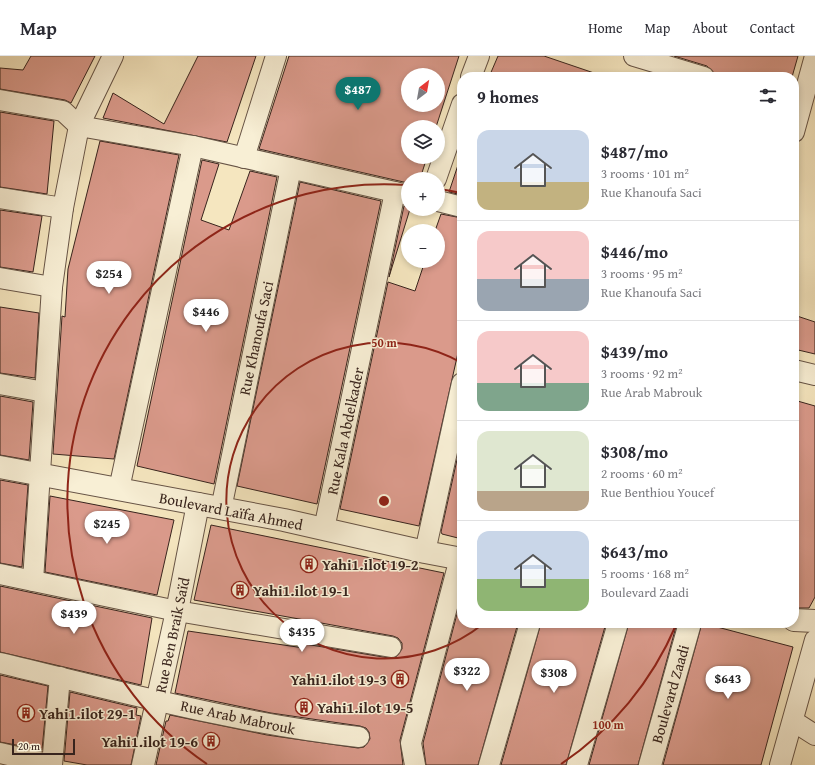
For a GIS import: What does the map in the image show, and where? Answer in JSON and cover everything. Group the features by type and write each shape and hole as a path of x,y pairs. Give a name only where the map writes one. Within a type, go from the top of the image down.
{"street":[{"path":"33,581 52,287 63,208 79,126 113,56"},
{"path":"244,158 276,56"},
{"path":"474,72 479,56"},
{"path":"799,102 815,56"},
{"path":"641,64 680,72"},
{"path":"0,100 63,112 79,126 193,146 401,193"},
{"path":"438,172 457,118"},
{"path":"119,489 193,146"},
{"name":"Rue Khanoufa Saci","path":"221,509 291,168"},
{"name":"Rue Kala Abdelkader","path":"324,529 401,197"},
{"path":"0,198 63,208"},
{"path":"445,203 457,206"},
{"path":"0,278 52,287"},
{"path":"799,371 815,375"},
{"path":"0,384 45,392"},
{"path":"425,552 457,406"},
{"name":"Boulevard Laïfa Ahmed","path":"0,467 198,504 324,529 425,552 457,557"},
{"name":"Rue Ben Braik Saïd","path":"144,765 198,504"},
{"path":"415,765 411,743 457,573"},
{"path":"0,574 177,611 391,647"},
{"path":"799,620 815,621"},
{"path":"489,765 529,628"},
{"path":"577,765 617,628"},
{"name":"Boulevard Zaadi","path":"650,765 689,628"},
{"path":"780,765 815,640"},
{"name":"Rue Arab Mabrouk","path":"0,663 158,700 309,732 359,738"},
{"path":"0,753 52,765 60,677"},
{"path":"792,721 815,735"}],"building":[{"path":"31,56 95,56 71,103 65,100 0,89 0,68 23,70"},
{"path":"198,56 256,56 227,142 103,118 113,93 164,124"},
{"path":"289,56 459,56 445,99 445,68 401,68 401,112 441,112 438,120 401,120 401,164 425,164 422,172 401,172 401,181 259,149"},
{"path":"498,56 544,56 591,72 491,72"},
{"path":"674,56 798,56 793,72 713,72 707,66"},
{"path":"0,112 54,121 47,194 0,187"},
{"path":"100,141 179,155 114,459 53,454 62,316 65,317 68,269"},
{"path":"202,160 219,164 201,220 229,230 250,171 277,177 214,484 137,466"},
{"path":"457,168 457,194 449,192"},
{"path":"300,182 381,201 317,504 237,486"},
{"path":"0,210 42,216 33,272 0,267"},
{"path":"445,215 457,217 457,357 419,526 340,509 388,282 415,291 423,268 445,268 445,224 437,224 440,216"},
{"path":"402,216 408,216 405,224 401,224 401,238 389,277"},
{"path":"0,307 39,313 35,378 0,373"},
{"path":"799,317 815,322 815,354 799,350"},
{"path":"0,396 33,402 29,460 0,455"},
{"path":"799,401 815,406 815,597 809,608 799,608"},
{"path":"457,460 457,538 442,534 441,532"},
{"path":"0,480 28,485 22,567 0,563"},
{"path":"50,496 174,520 157,595 45,572"},
{"path":"211,525 444,573 400,740 403,765 156,765 166,721 168,721 170,715 267,735 358,748 364,747 370,739 369,732 366,728 360,726 271,713 175,693 188,631 304,648 305,644 389,658 395,658 402,649 402,643 398,638 393,636 194,600"},
{"path":"0,586 152,618 141,685 0,652"},
{"path":"457,614 457,628 517,628 478,765 426,765 423,743"},
{"path":"540,628 605,628 566,765 501,765"},
{"path":"628,628 676,628 638,765 589,765"},
{"path":"701,628 721,628 793,647 761,765 663,765"},
{"name":"Yahi1.ilot 29-1","path":"0,675 48,686 42,750 0,742"},
{"path":"70,692 137,708 136,715 141,716 131,765 87,765 64,761"}],"place":[{"name":"Yahi1.ilot 19-2","path":"309,564"},
{"name":"Yahi1.ilot 19-1","path":"240,590"},
{"name":"Yahi1.ilot 19-3","path":"400,679"},
{"name":"Yahi1.ilot 19-5","path":"304,707"},
{"name":"Yahi1.ilot 29-1","path":"26,713"},
{"name":"Yahi1.ilot 19-6","path":"211,741"}]}
